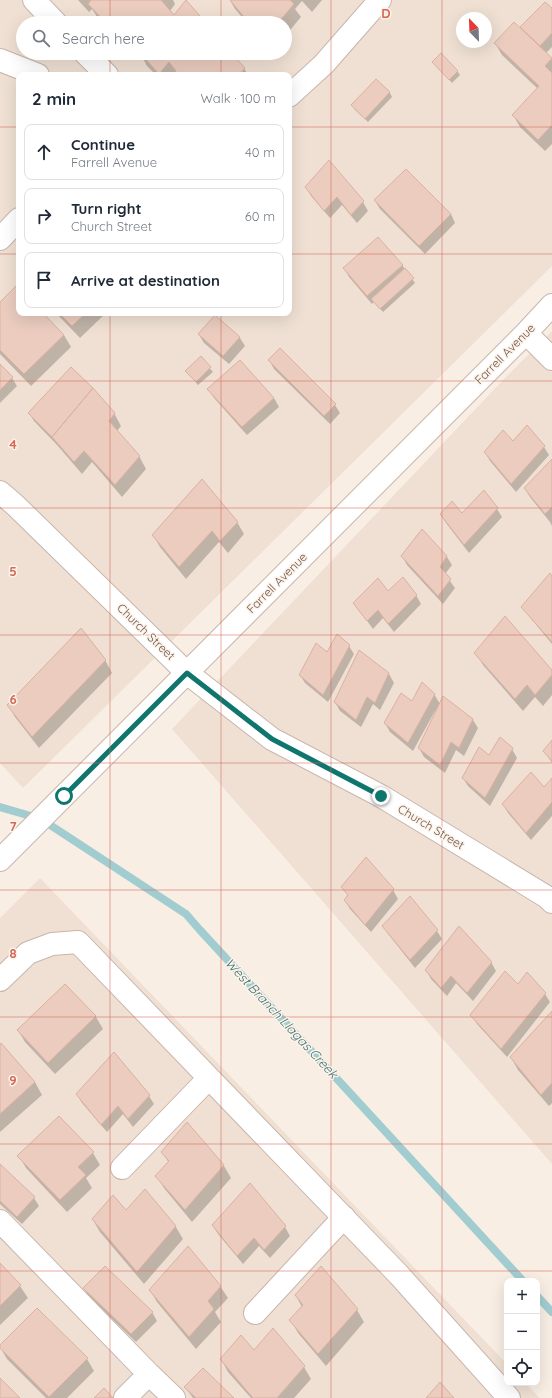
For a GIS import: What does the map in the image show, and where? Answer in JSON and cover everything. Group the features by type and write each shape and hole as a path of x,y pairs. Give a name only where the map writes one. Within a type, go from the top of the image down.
{"street":[{"path":"34,0 49,16"},
{"path":"292,93 324,64 380,0"},
{"path":"0,60 30,72"},
{"path":"92,60 104,72"},
{"path":"0,239 16,222"},
{"name":"Farrell Avenue","path":"0,860 552,306"},
{"path":"526,333 552,359"},
{"name":"Church Street","path":"0,492 16,504 187,673 272,739 381,796 550,897"},
{"path":"0,980 28,953 52,944 78,942 399,1274 509,1398"},
{"path":"122,1168 209,1078"},
{"path":"255,1313 344,1217"},
{"path":"0,1221 174,1398"},
{"path":"125,1398 149,1374"}],"shaded area":[{"path":"0,0 552,0 552,266 23,788 0,763"},
{"path":"552,331 552,1164 172,729 503,380"},
{"path":"40,878 504,1361 504,1386 528,1386 540,1398 0,1398 0,918"}],"building":[{"path":"91,0 161,0 174,15 186,0 200,16 99,16 88,4"},
{"path":"230,0 290,0 294,4 284,16 243,16"},
{"path":"545,2 552,8 552,33 540,46 520,27"},
{"path":"514,22 552,58 545,66 552,73 552,125 538,140 512,115 539,86 494,43"},
{"path":"441,53 458,71 449,80 432,62"},
{"path":"146,60 238,60 245,68 242,72 175,72 169,62 161,72 157,72"},
{"path":"376,79 390,92 365,119 351,105"},
{"path":"329,160 364,201 351,215 337,197 324,211 305,187"},
{"path":"406,169 451,214 419,246 374,200"},
{"path":"378,237 403,265 367,296 343,268"},
{"path":"405,268 414,278 380,309 371,299"},
{"path":"16,286 16,316 46,316 64,335 24,374 0,350 0,302"},
{"path":"62,316 83,316 72,326"},
{"path":"214,316 216,316 240,337 223,356 198,334"},
{"path":"280,348 336,404 324,416 268,360"},
{"path":"201,356 211,367 196,382 185,371"},
{"path":"240,360 274,398 242,427 207,389"},
{"path":"0,364 13,377 0,390"},
{"path":"71,367 93,388 52,437 28,413"},
{"path":"93,388 115,413 109,421 140,456 115,485 84,451 74,462 52,437"},
{"path":"527,425 545,446 511,484 484,452 503,430 513,441"},
{"path":"552,459 552,507 545,514 524,488"},
{"path":"202,479 238,522 220,541 212,531 179,567 152,535"},
{"path":"484,490 498,508 464,545 440,514 452,501 462,513"},
{"path":"422,529 447,556 440,567 451,579 438,596 401,556"},
{"path":"550,573 552,576 552,642 521,607"},
{"path":"403,577 417,595 388,624 378,610 367,621 353,603 378,578 388,591"},
{"path":"505,616 552,670 552,675 535,695 527,685 515,699 474,653"},
{"path":"81,628 106,660 32,737 7,705"},
{"path":"337,634 350,645 323,695 299,675 316,643 327,652"},
{"path":"359,650 389,673 375,703 367,697 356,720 334,702"},
{"path":"422,682 435,694 408,743 384,723 401,693 412,701"},
{"path":"443,696 473,719 459,748 451,742 440,765 418,748"},
{"path":"500,737 513,748 485,798 462,778 479,747 489,755"},
{"path":"552,740 552,761 543,751"},
{"path":"531,772 544,787 552,778 552,802 526,833 502,804"},
{"path":"366,857 394,889 365,925 344,900 348,895 341,887"},
{"path":"410,896 438,930 410,960 382,926"},
{"path":"459,926 492,962 467,993 451,976 441,988 425,970"},
{"path":"505,971 518,984 527,972 546,993 501,1049 470,1015"},
{"path":"65,984 96,1016 48,1063 17,1030"},
{"path":"552,1011 552,1083 541,1095 510,1057"},
{"path":"1,1043 35,1082 0,1114 0,1044"},
{"path":"114,1052 150,1095 128,1119 118,1106 101,1125 76,1094"},
{"path":"59,1116 94,1152 78,1167 86,1175 60,1200 17,1156"},
{"path":"187,1122 224,1165 185,1210 155,1176 169,1161 161,1152"},
{"path":"0,1164 35,1197 17,1217 0,1201"},
{"path":"250,1183 286,1226 264,1250 254,1238 237,1256 212,1225"},
{"path":"145,1189 176,1226 137,1272 92,1219 113,1195 126,1210"},
{"path":"188,1246 221,1286 208,1301 214,1309 189,1337 149,1290"},
{"path":"0,1263 21,1285 0,1306"},
{"path":"105,1266 153,1312 131,1334 83,1288"},
{"path":"321,1266 358,1309 318,1354 289,1320 303,1305 295,1295"},
{"path":"37,1308 88,1358 49,1397 0,1348 0,1345"},
{"path":"273,1328 305,1366 277,1398 253,1398 220,1359 241,1335 254,1350"},
{"path":"203,1368 234,1398 196,1398 184,1387"},
{"path":"0,1378 20,1398 0,1398"},
{"path":"440,1382 454,1398 426,1398"},
{"path":"104,1388 113,1398 94,1398"}],"waterway":[{"name":"West Branch Llagas Creek","path":"0,807 41,819 186,914 520,1278"},
{"name":"West Branch Llagas Creek","path":"540,1299 552,1312"}],"route":[{"path":"64,796 187,673 272,739 381,796"}]}
